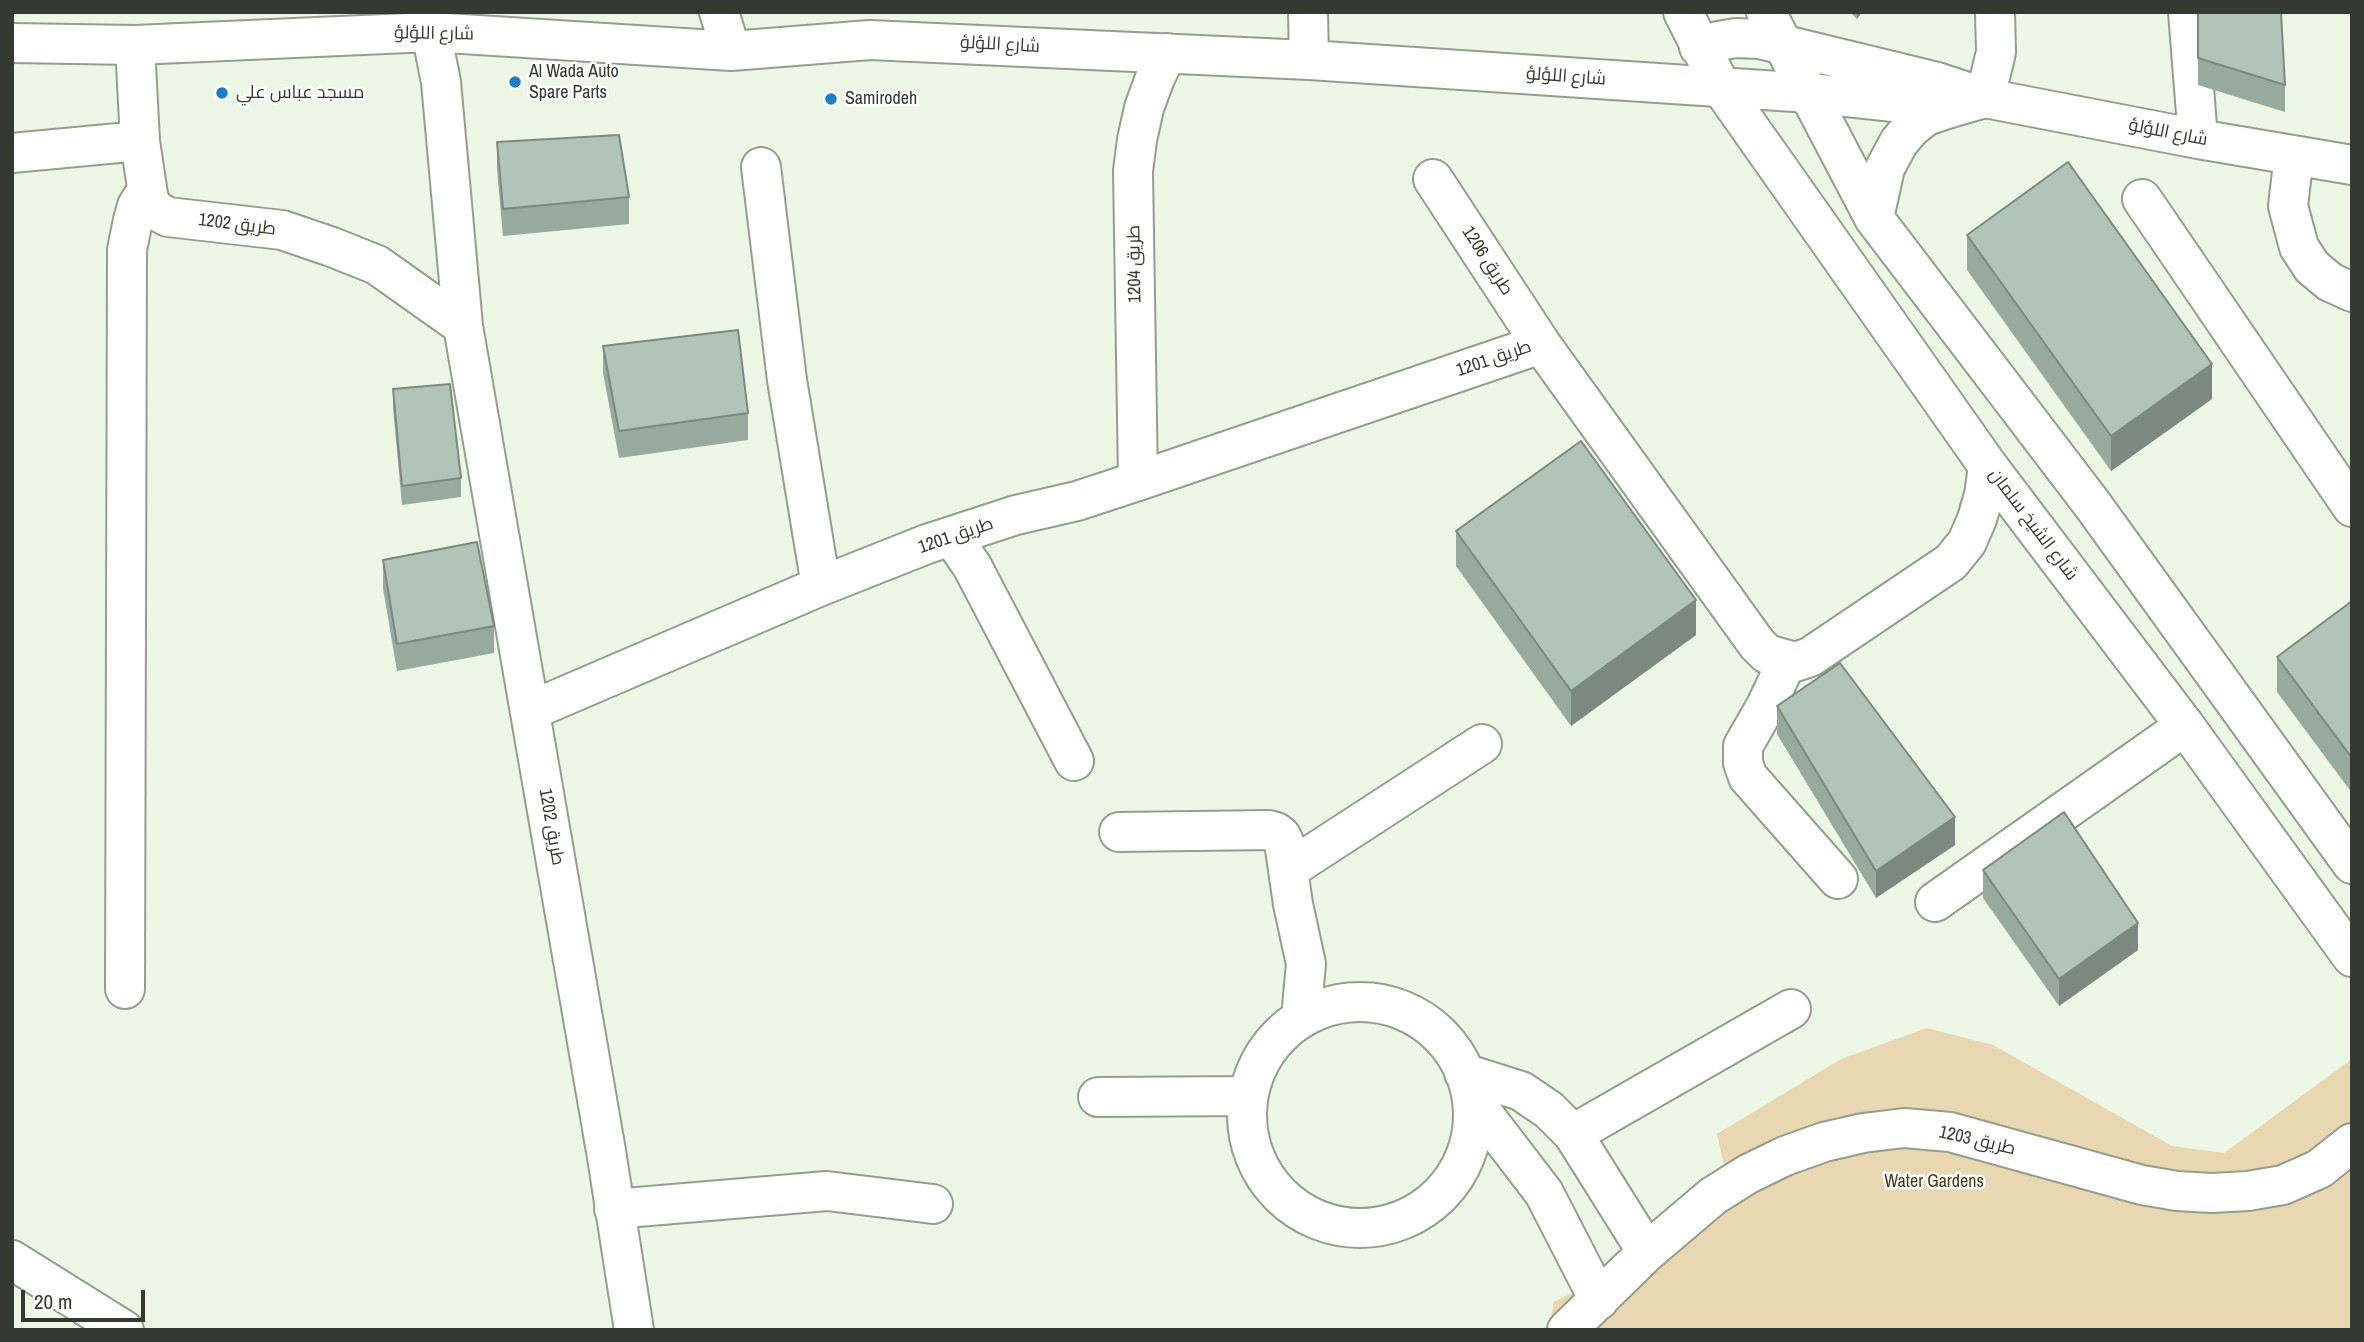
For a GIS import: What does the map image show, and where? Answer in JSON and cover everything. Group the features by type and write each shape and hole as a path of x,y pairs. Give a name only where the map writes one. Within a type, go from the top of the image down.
{"street":[{"path":"719,12 731,51"},
{"name":"شارع الشيخ سلمان","path":"1683,12 1721,87 1988,466 2185,726 2352,957"},
{"path":"1874,218 1885,168 1899,142 1926,116 1968,103 1996,52 1995,12"},
{"path":"2188,12 2197,139"},
{"name":"شارع اللؤلؤ","path":"12,43 117,34 430,32 488,24 731,51 871,26 1167,53 1315,31 1721,87 1968,103 2352,165"},
{"path":"1774,28 1874,218 2092,504 2352,864"},
{"name":"شارع اللؤلؤ","path":"1699,47 1736,38 1760,39 1774,28 1937,82 1968,103"},
{"name":"طريق 1202","path":"430,32 441,82 463,326 531,710 634,1330"},
{"path":"117,34 140,141 147,190 132,220 127,250 125,989"},
{"name":"طريق 1204","path":"1138,481 1133,171 1144,108 1167,53"},
{"path":"12,153 140,141"},
{"path":"2294,155 2288,206 2299,247 2312,267 2330,282 2352,292"},
{"path":"761,167 787,380 821,586"},
{"name":"طريق 1206","path":"1433,179 1541,344"},
{"name":"طريق 1202","path":"147,190 149,201 157,211 169,216 282,230 377,265 463,326"},
{"path":"2142,199 2352,506"},
{"name":"طريق 1201","path":"531,710 821,586 927,544 1016,515 1077,501 1541,344 1757,644 1766,654 1787,661"},
{"path":"1838,879 1748,777 1743,763 1743,746 1787,661 1795,662 1820,651 1951,562 1966,542 1977,519 1988,466"},
{"path":"951,537 972,566 1074,761"},
{"path":"1936,901 2185,726"},
{"path":"1288,870 1482,744"},
{"path":"1119,832 1276,832 1284,842 1306,964 1301,1018"},
{"path":"1468,1086 1473,1127 1466,1154 1453,1179 1435,1200 1412,1216 1386,1226 1358,1229 1331,1226 1305,1215 1282,1198 1264,1177 1252,1152 1247,1124 1248,1096 1255,1073 1266,1052 1282,1033 1301,1018 1326,1007 1354,1002 1382,1003 1408,1012 1432,1027 1451,1048 1468,1086 1544,1193 1599,1300"},
{"path":"1573,1134 1791,1009"},
{"path":"1468,1086 1521,1091 1549,1110 1573,1134 1647,1252"},
{"path":"1098,1097 1248,1096"},
{"name":"طريق 1203","path":"1567,1330 1647,1252 1713,1196 1748,1174 1824,1142 1863,1133 1904,1128 1950,1132 2142,1185 2212,1193 2283,1185 2319,1169 2352,1143"},
{"path":"614,1209 827,1191 933,1204"},
{"path":"12,1260 124,1330"}],"green space":[{"name":"Water Gardens","path":"1927,1028 1993,1045 2172,1146 2224,1153 2352,1059 2352,1330 1548,1330 1554,1302 1626,1267 1730,1192 1717,1134 1841,1059"}],"building":[{"path":"2198,12 2281,12 2285,85 2198,58"},
{"path":"619,135 629,197 503,209 497,142"},
{"path":"2068,162 2212,364 2111,436 1967,235"},
{"path":"738,330 748,413 619,431 603,346"},
{"path":"450,384 461,478 402,486 393,389"},
{"path":"1581,441 1696,600 1571,691 1456,531"},
{"path":"477,542 494,626 397,644 383,560"},
{"path":"2352,601 2352,758 2277,657"},
{"path":"1840,663 1955,817 1876,871 1777,706"},
{"path":"2064,812 2138,923 2059,979 1983,870"}],"place":[{"name":"Al Wada Auto Spare Parts","path":"515,82"},
{"name":"مسجد عباس علي","path":"222,93"},
{"name":"Samirodeh","path":"831,99"}]}
